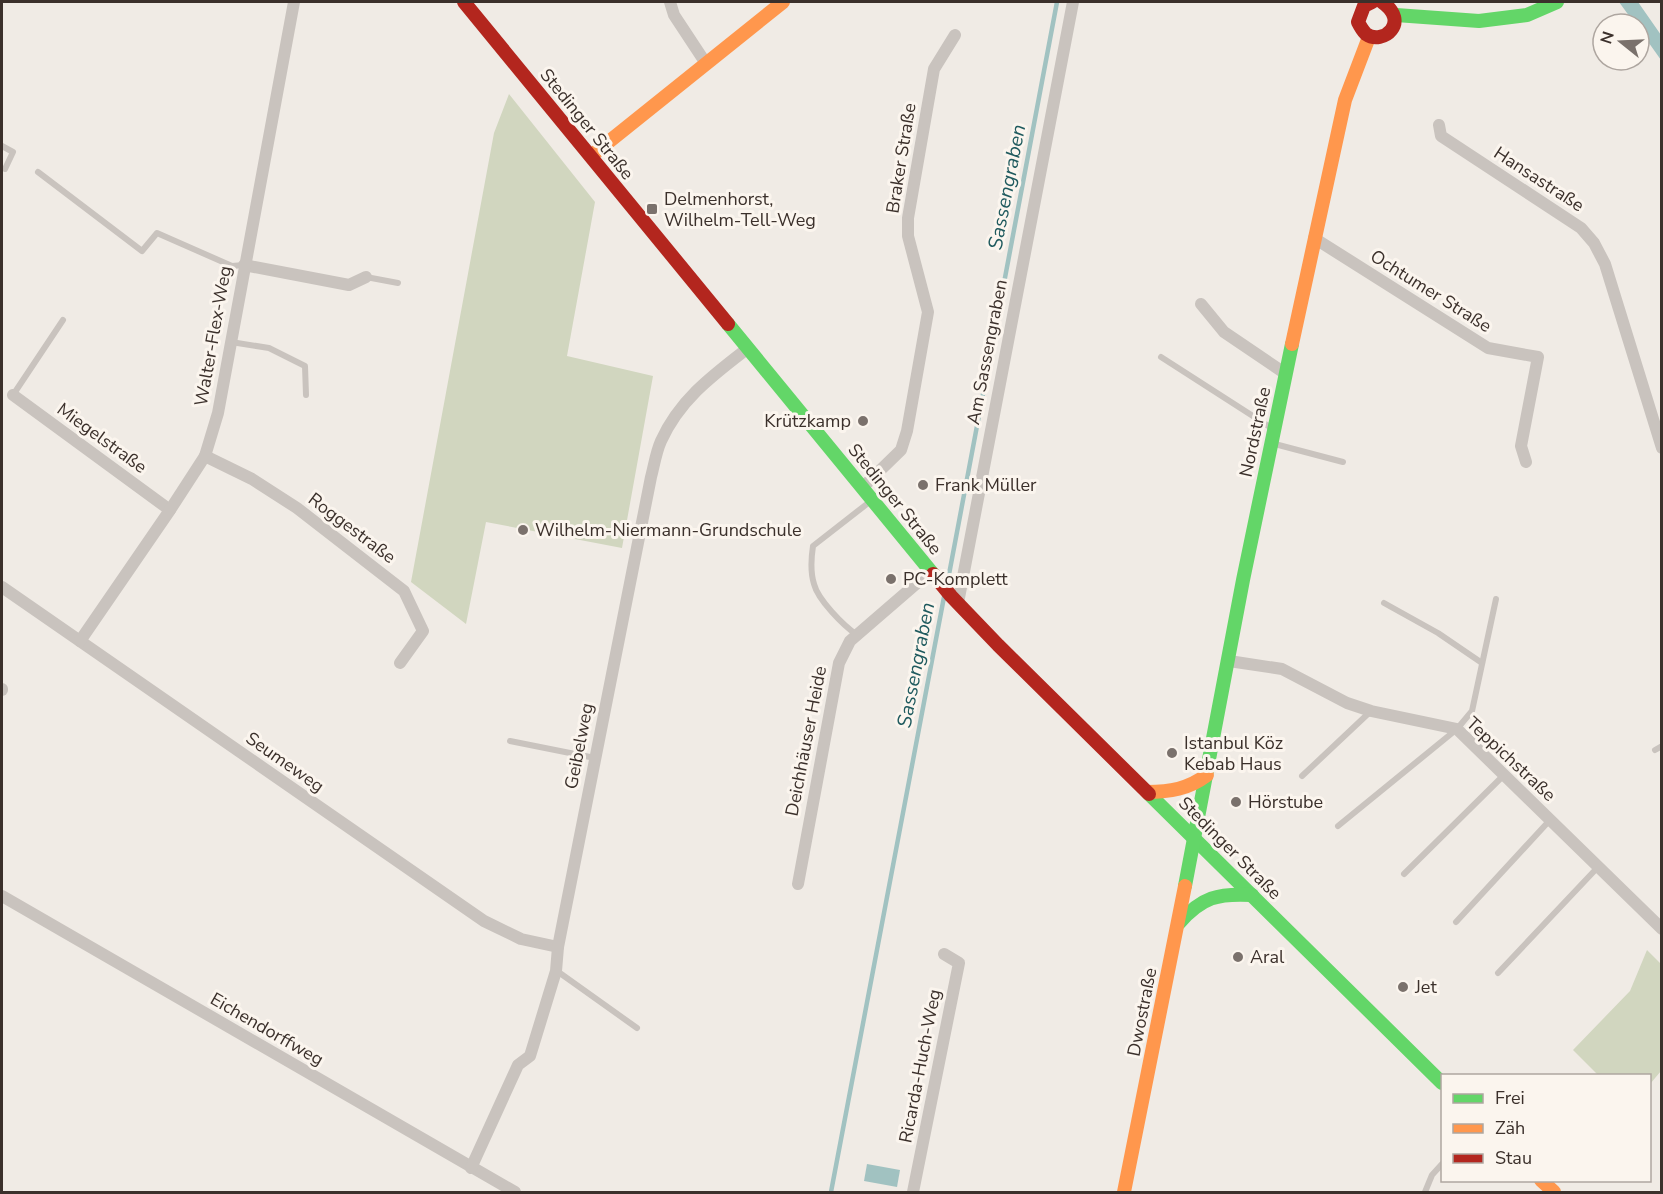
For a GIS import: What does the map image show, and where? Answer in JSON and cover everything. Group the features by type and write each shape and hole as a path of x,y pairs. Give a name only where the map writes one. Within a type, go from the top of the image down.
{"street":[{"name":"Walter-Flex-Weg","path":"80,641 205,456 218,413 294,2"},
{"name":"Stedinger Straße","path":"464,2 954,599 1441,1081"},
{"path":"670,2 674,15 705,62"},
{"path":"591,156 705,62 783,2"},
{"name":"Am Sassengraben","path":"954,599 1073,2"},
{"path":"1364,3 1358,22 1362,31 1369,37 1383,37 1391,32 1396,15 1393,9 1382,2"},
{"path":"1396,15 1479,21 1527,15 1557,2"},
{"name":"Braker Straße","path":"862,488 901,450 907,431 928,312 908,236 908,218 934,69 955,35"},
{"name":"Nordstraße","path":"1195,839 1243,580 1314,238 1345,100 1369,37"},
{"name":"Hansastraße","path":"1438,125 1441,136 1581,228 1594,243 1605,264 1662,448"},
{"name":"Ochtumer Straße","path":"1314,238 1488,348 1538,357 1521,446 1526,462"},
{"path":"244,265 349,285 366,277"},
{"path":"1201,304 1224,332 1286,374"},
{"name":"Geibelweg","path":"471,1168 518,1065 530,1056 556,971 558,947 595,758 651,477 661,441 682,407 703,382 748,348"},
{"name":"Miegelstraße","path":"13,395 170,510"},
{"name":"Roggestraße","path":"205,456 252,479 297,508 404,591 423,631 400,663"},
{"name":"Deichhäuser Heide","path":"798,884 838,663 850,641 935,577"},
{"name":"Seumeweg","path":"2,587 484,921 521,939 558,947"},
{"name":"Teppichstraße","path":"1229,661 1282,669 1347,703 1371,711 1457,729 1662,929"},
{"path":"1147,792 1184,789 1207,775"},
{"name":"Dwostraße","path":"1124,1192 1195,839"},
{"path":"1178,924 1196,905 1208,897 1221,894 1252,895"},
{"name":"Eichendorffweg","path":"2,896 515,1192"},
{"name":"Ricarda-Huch-Weg","path":"913,1192 959,963 945,954"}],"lane":[{"path":"2,147 13,152 5,169"},
{"path":"38,172 142,251 157,233 232,266 244,265"},
{"path":"366,277 398,283"},
{"path":"13,395 63,320"},
{"path":"231,342 269,348 305,366 306,395"},
{"path":"1161,357 1274,429"},
{"path":"1271,443 1343,462"},
{"path":"857,635 846,628 814,586 810,563 813,546 872,500"},
{"path":"1338,826 1457,729 1472,711 1496,599"},
{"path":"1384,603 1438,633 1482,663"},
{"path":"1302,776 1371,711"},
{"path":"510,741 595,758"},
{"path":"1655,750 1662,746"},
{"path":"1404,874 1504,775"},
{"path":"1456,922 1550,820"},
{"path":"1498,973 1598,867"},
{"path":"556,971 637,1028"},
{"path":"1425,1192 1432,1174 1441,1166"}],"green space":[{"path":"509,94 595,202 567,356 653,376 622,548 486,522 466,624 411,582 494,133"},
{"path":"1647,950 1661,964 1661,1071 1651,1083 1651,1074 1597,1074 1573,1050 1630,991"}],"water":[{"path":"1619,2 1638,2 1645,12 1626,12"},
{"path":"1651,21 1661,35 1661,60 1651,46"},
{"path":"867,1164 900,1170 897,1187 864,1181"}],"waterway":[{"name":"Sassengraben","path":"947,585 1057,2"},
{"name":"Sassengraben","path":"831,1192 944,597"}],"traffic: fast":[{"path":"1396,15 1479,21 1527,15 1557,2"},
{"path":"728,324 933,574"},
{"path":"1185,886 1243,580 1292,344"},
{"path":"1149,794 1441,1082"},
{"path":"1179,923 1203,902 1220,896 1252,895"}],"traffic: slow":[{"path":"591,156 783,2"},
{"path":"1292,344 1345,100 1369,37"},
{"path":"1147,792 1178,789 1193,784 1207,775"},
{"path":"1124,1192 1185,886"},
{"path":"1543,1182 1554,1192"}],"traffic: jam":[{"path":"464,2 728,324"},
{"path":"1372,2 1364,6 1358,22 1366,34 1373,37 1386,34 1394,24 1394,17 1382,2"},
{"path":"933,574 998,645 1149,794"}],"place":[{"name":"Delmenhorst, Wilhelm-Tell-Weg","path":"652,209"},
{"name":"Krützkamp","path":"863,421"},
{"name":"Frank Müller","path":"923,485"},
{"name":"Wilhelm-Niermann-Grundschule","path":"523,530"},
{"name":"PC-Komplett","path":"891,579"},
{"name":"Istanbul Köz Kebab Haus","path":"1172,753"},
{"name":"Hörstube","path":"1236,802"},
{"name":"Aral","path":"1238,957"},
{"name":"Jet","path":"1403,987"}]}
